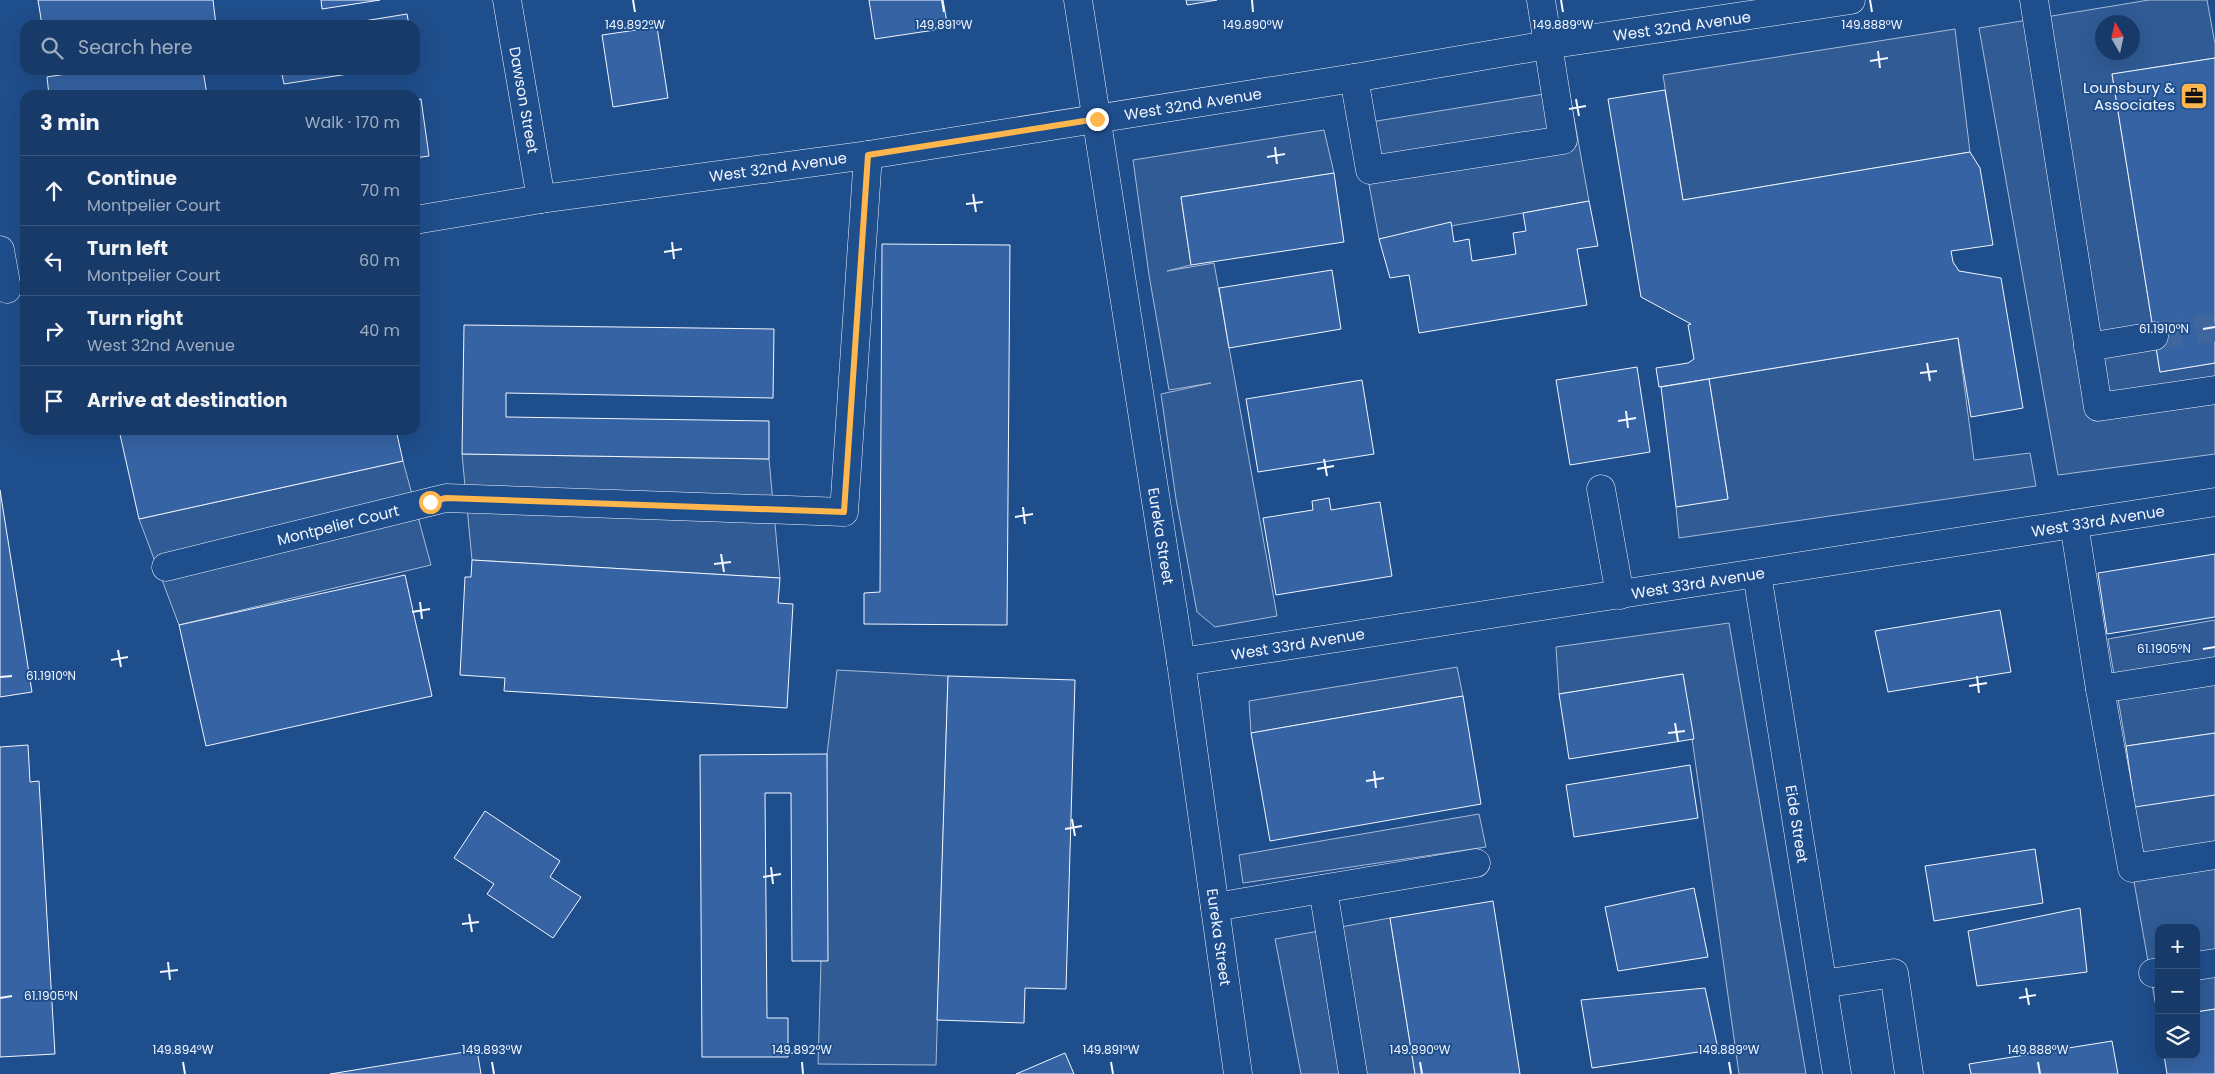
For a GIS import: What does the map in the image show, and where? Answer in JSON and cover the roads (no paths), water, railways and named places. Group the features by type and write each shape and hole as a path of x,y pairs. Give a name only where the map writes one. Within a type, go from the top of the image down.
{"street":[{"name":"Dawson Street","path":"507,0 541,199"},
{"name":"Eureka Street","path":"1078,0 1180,662 1238,1074"},
{"path":"1354,78 1370,170 1563,140 1541,0"},
{"name":"West 32nd Avenue","path":"420,219 541,199 868,155 1807,4 1852,0"},
{"path":"2034,0 2098,407 2215,390"},
{"name":"Montpelier Court","path":"166,567 446,498 844,512 868,155"},
{"path":"0,250 11,288"},
{"path":"2088,347 2154,336"},
{"path":"1601,489 1620,595"},
{"name":"West 33rd Avenue","path":"1180,662 2215,502"},
{"path":"2074,524 2100,689 2132,868 2215,855"},
{"name":"Eide Street","path":"1757,574 1837,1074"},
{"path":"2100,689 2215,671"},
{"path":"1215,907 1476,863"},
{"path":"1323,889 1353,1074"},
{"path":"2200,965 2215,963"},
{"path":"1823,984 1894,973 1909,1074"}],"tunnel":[{"path":"2154,336 2215,327"}],"place":[{"name":"Lounsbury & Associates","path":"2194,96"}]}
